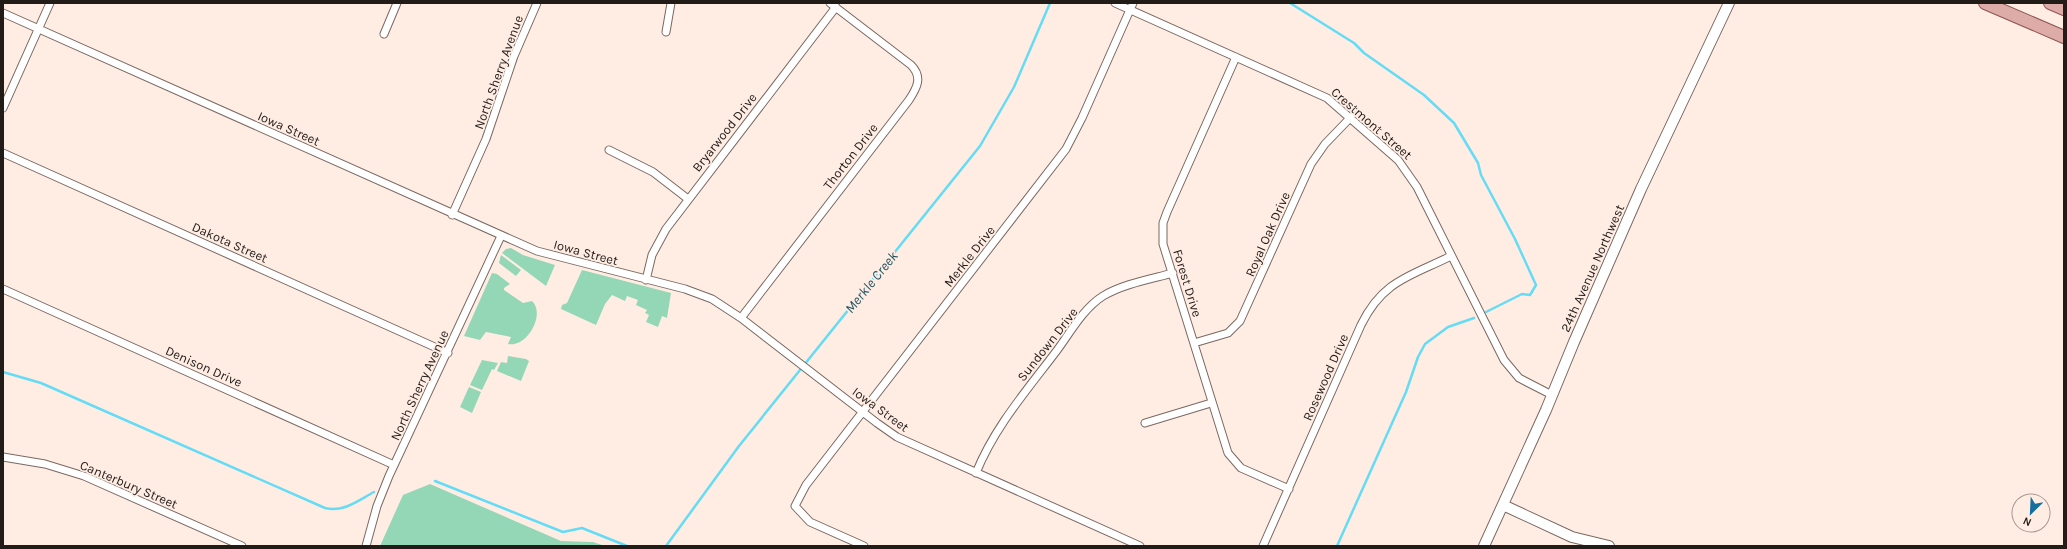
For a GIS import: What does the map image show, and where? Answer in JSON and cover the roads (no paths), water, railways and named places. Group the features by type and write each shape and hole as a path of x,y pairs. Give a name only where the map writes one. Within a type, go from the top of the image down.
{"main road":[{"name":"24th Avenue Northwest","path":"1484,546 1552,395 1644,182 1729,3"},
{"path":"1985,3 2064,37"},
{"path":"2050,3 2064,9"},
{"path":"1503,505 1572,537 1608,546"}],"street":[{"path":"3,108 50,3"},
{"path":"384,34 397,3"},
{"name":"North Sherry Avenue","path":"452,215 486,139 504,83 537,3"},
{"path":"666,32 671,3"},
{"name":"Crestmont Street","path":"1115,3 1132,6 1236,57 1327,98 1351,117 1405,167 1417,187 1451,256 1509,366 1527,384 1552,395"},
{"name":"Thorton Drive","path":"741,318 909,100 918,86 917,73 911,65 833,5"},
{"name":"Bryarwood Drive","path":"646,280 649,265 658,242 688,199 833,5"},
{"name":"Merkle Drive","path":"864,546 810,522 795,506 806,485 1066,149 1082,118 1132,6"},
{"name":"Iowa Street","path":"3,13 452,215 543,253 701,294 718,302 741,318 863,413 897,437 1140,546"},
{"name":"Forest Drive","path":"1236,57 1163,223 1163,244 1211,403 1228,453 1235,463 1257,475 1289,489"},
{"name":"Royal Oak Drive","path":"1194,343 1228,333 1240,322 1311,164 1325,144 1351,117"},
{"path":"609,150 653,172 688,199"},
{"name":"Dakota Street","path":"3,153 448,353"},
{"name":"North Sherry Avenue","path":"366,546 377,506 394,465 448,353 501,236"},
{"name":"Rosewood Drive","path":"1263,546 1361,325 1373,303 1389,287 1451,256"},
{"name":"Sundown Drive","path":"976,473 991,441 1004,419 1082,318 1097,301 1112,292 1172,273"},
{"name":"Denison Drive","path":"3,288 394,465"},
{"path":"1145,423 1211,403"},
{"name":"Canterbury Street","path":"3,457 45,464 84,476 242,546"}],"waterway":[{"name":"Merkle Creek","path":"666,546 739,446 980,146 1014,87 1050,3"},
{"path":"1290,3 1354,43 1364,53 1424,95 1454,123 1478,163 1481,175 1515,239 1536,285 1530,295 1522,294 1486,312"},
{"path":"1337,546 1406,392 1418,357 1425,344 1448,327 1474,318"},
{"path":"3,372 41,383 325,508 338,509 351,505 374,492"},
{"path":"435,481 563,532 582,528 627,546"}]}
